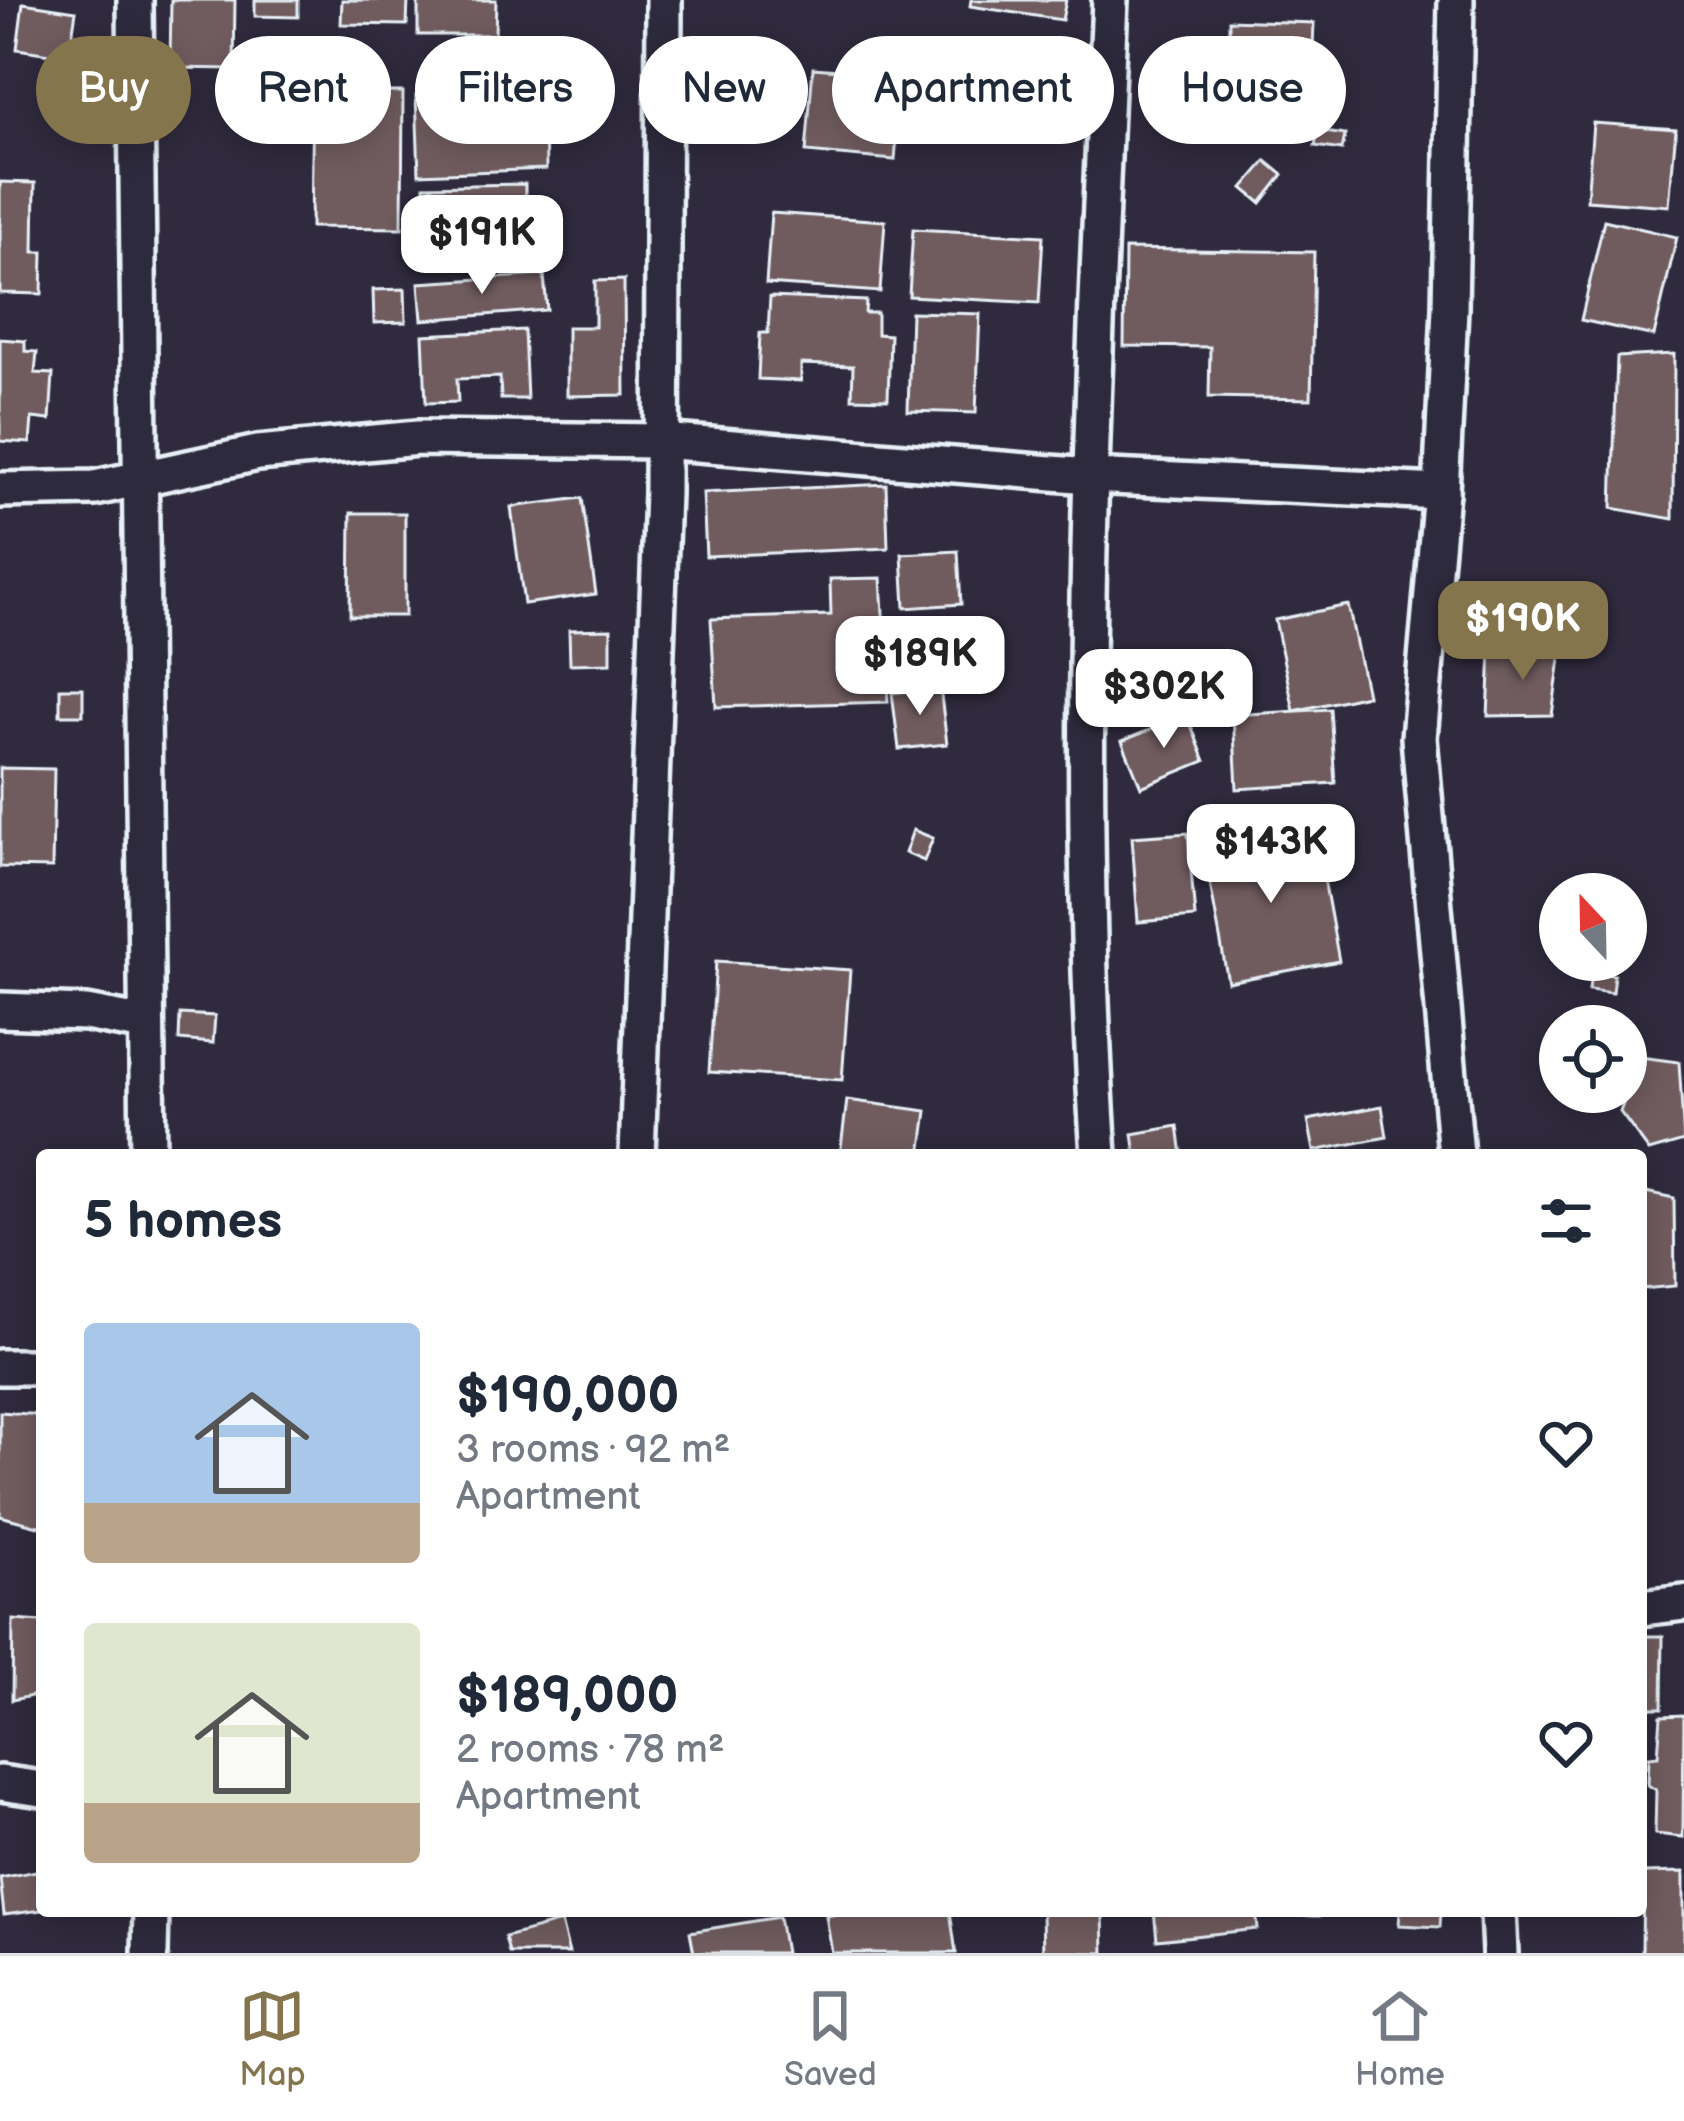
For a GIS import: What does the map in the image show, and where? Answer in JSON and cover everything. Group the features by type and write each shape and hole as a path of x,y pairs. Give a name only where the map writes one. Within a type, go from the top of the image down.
{"street":[{"path":"135,0 148,1149"},
{"path":"638,1149 661,441 664,0"},
{"path":"1100,1149 1090,1012 1089,476 1110,0"},
{"path":"1455,1149 1419,738 1442,492 1456,0"},
{"path":"0,490 72,490 258,453 418,438 661,441 1089,476 1442,492"},
{"path":"0,1010 86,1013 145,1024"},
{"path":"0,1367 36,1367"},
{"path":"1647,1607 1684,1604"},
{"path":"0,1783 36,1788"},
{"path":"150,1953 151,1917"},
{"path":"1498,1917 1500,1953"}],"building":[{"path":"171,0 235,0 234,36 215,36 215,69 191,68 191,36 170,36"},
{"path":"255,0 298,0 298,17 255,16"},
{"path":"342,0 408,0 407,25 341,24"},
{"path":"418,0 496,0 495,35 418,35"},
{"path":"971,0 1066,0 1062,20 970,6"},
{"path":"23,3 76,11 72,36 36,36 36,52 17,49"},
{"path":"1229,20 1314,23 1313,36 1229,36"},
{"path":"813,68 832,69 832,144 896,144 895,160 806,152"},
{"path":"391,92 403,92 402,228 311,227 312,144 391,144"},
{"path":"1593,123 1676,129 1669,206 1587,200"},
{"path":"418,144 545,144 546,169 419,174"},
{"path":"1315,144 1343,144 1342,150"},
{"path":"1266,161 1283,175 1261,203 1243,188"},
{"path":"0,182 35,183 34,252 43,252 42,294 0,293"},
{"path":"525,184 525,206 536,206 538,262 476,263 476,245 426,246 424,186"},
{"path":"771,213 885,221 880,292 766,284"},
{"path":"1604,220 1677,237 1654,336 1581,320"},
{"path":"913,229 1043,236 1039,303 909,296"},
{"path":"1125,249 1314,252 1311,399 1209,397 1210,347 1124,346"},
{"path":"544,275 547,310 422,320 419,283"},
{"path":"624,280 625,395 567,396 567,327 595,327 595,281"},
{"path":"405,289 406,322 374,323 373,290"},
{"path":"770,297 866,301 865,313 877,313 877,334 890,335 888,399 852,398 853,366 801,364 801,381 758,379 760,333 768,333"},
{"path":"911,312 980,314 976,413 908,411"},
{"path":"524,330 527,399 501,399 500,377 457,379 458,402 426,403 423,335"},
{"path":"0,339 25,341 25,351 37,352 35,373 53,374 50,420 32,418 30,443 0,441"},
{"path":"1674,354 1673,519 1612,508 1617,357"},
{"path":"886,484 888,548 706,556 703,493"},
{"path":"582,498 596,594 524,604 511,507"},
{"path":"351,513 405,513 405,616 350,616"},
{"path":"958,551 961,604 905,608 902,554"},
{"path":"881,578 888,702 716,707 711,619 831,615 830,579"},
{"path":"1348,605 1367,695 1294,711 1275,620"},
{"path":"611,629 611,663 570,664 569,630"},
{"path":"1491,650 1561,652 1552,715 1488,716"},
{"path":"1159,661 1166,687 1134,695 1127,670"},
{"path":"940,687 947,744 899,749 892,693"},
{"path":"60,688 83,688 83,715 60,715"},
{"path":"1330,709 1335,783 1237,789 1233,715"},
{"path":"1187,715 1205,761 1141,787 1122,741"},
{"path":"0,768 54,769 52,868 0,867"},
{"path":"913,830 933,838 924,861 905,853"},
{"path":"1315,830 1339,961 1228,982 1204,850"},
{"path":"1188,833 1195,917 1138,922 1132,837"},
{"path":"716,961 850,970 842,1080 709,1072"},
{"path":"1590,981 1613,981 1612,993 1589,990"},
{"path":"180,1014 215,1016 213,1043 179,1040"},
{"path":"1647,1058 1679,1062 1684,1141 1649,1151 1621,1113 1647,1113"},
{"path":"847,1100 927,1111 922,1149 841,1149"},
{"path":"1382,1106 1387,1137 1314,1149 1308,1120"},
{"path":"1178,1126 1181,1149 1135,1149 1133,1134"},
{"path":"1647,1192 1674,1198 1675,1286 1647,1288"},
{"path":"0,1412 36,1415 36,1525 0,1516"},
{"path":"13,1620 36,1622 36,1695 12,1700"},
{"path":"1647,1636 1663,1636 1662,1708 1647,1708"},
{"path":"1684,1715 1683,1837 1655,1834 1656,1790 1648,1785 1649,1757 1658,1756 1661,1716"},
{"path":"36,1871 36,1911 4,1915 0,1878"},
{"path":"1684,1872 1684,1953 1642,1953 1647,1873"},
{"path":"779,1917 785,1953 694,1953 690,1932"},
{"path":"826,1917 951,1917 956,1953 832,1953"},
{"path":"1042,1917 1103,1917 1104,1953 1043,1953"},
{"path":"1155,1917 1257,1917 1258,1929 1157,1940"},
{"path":"1400,1917 1441,1917 1440,1927 1399,1925"},
{"path":"561,1922 569,1953 509,1953 505,1937"}]}
